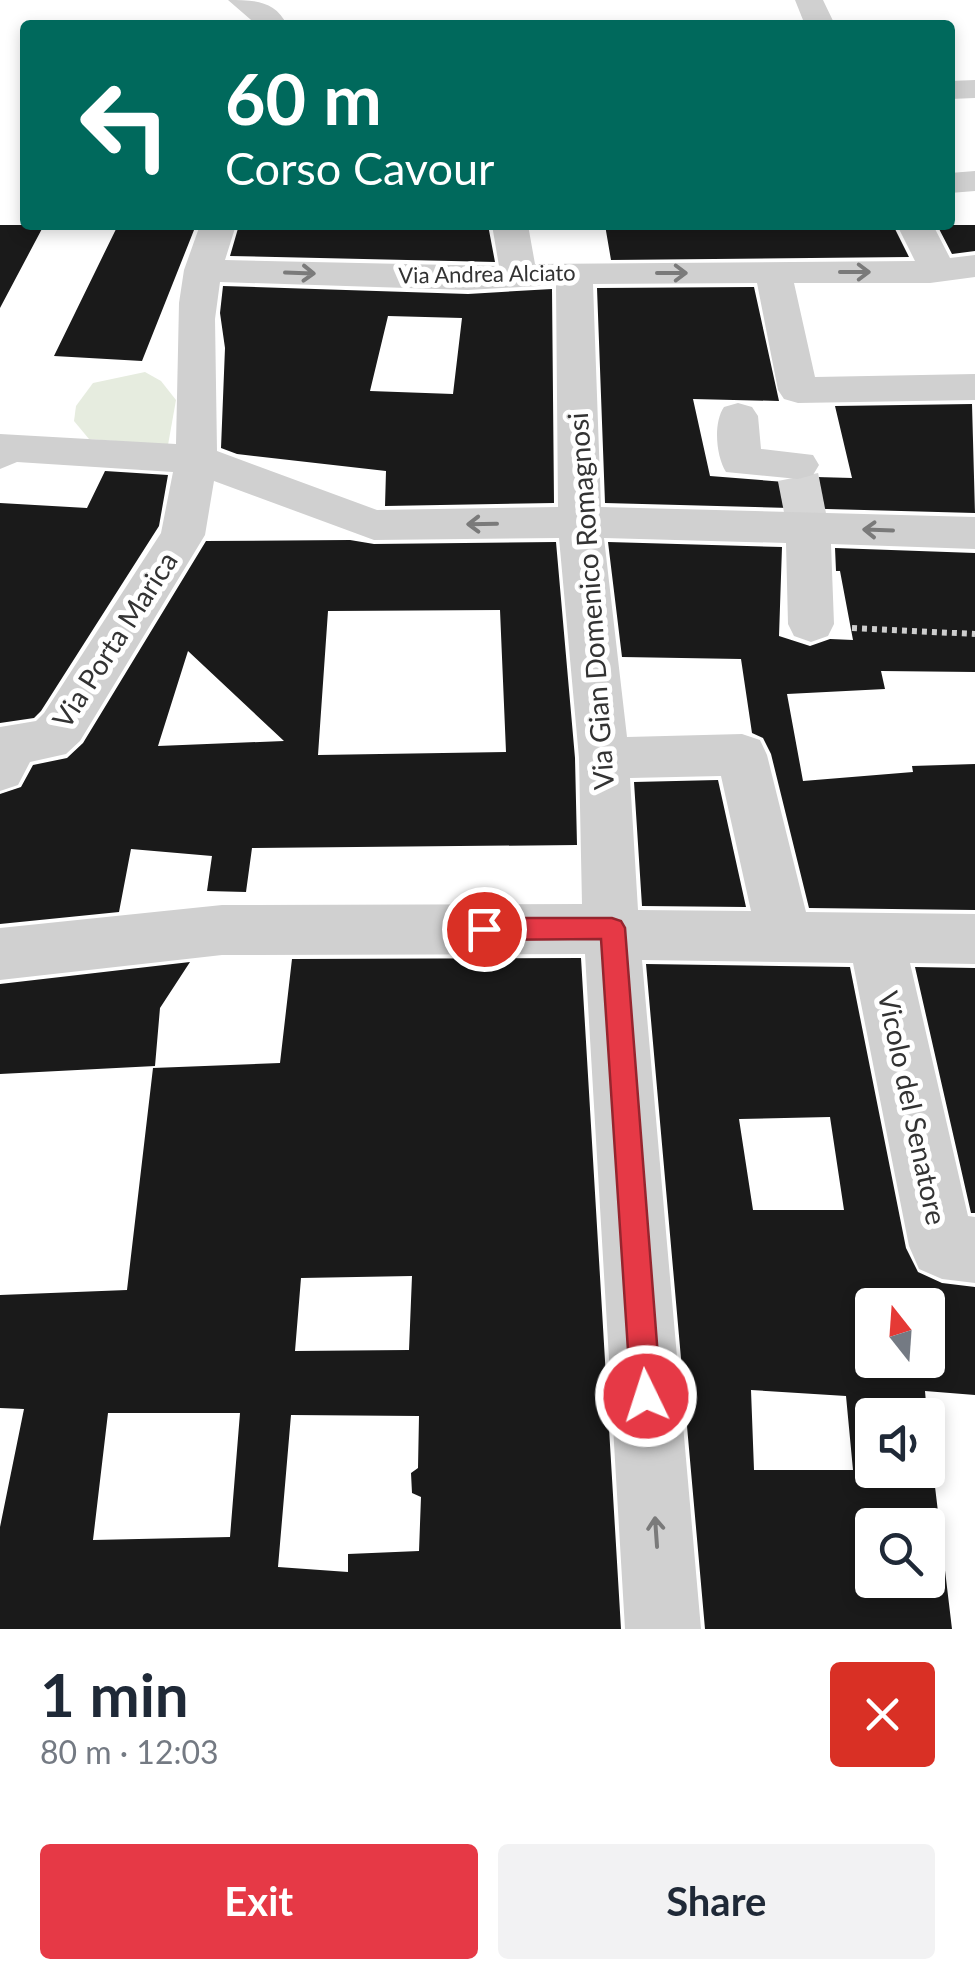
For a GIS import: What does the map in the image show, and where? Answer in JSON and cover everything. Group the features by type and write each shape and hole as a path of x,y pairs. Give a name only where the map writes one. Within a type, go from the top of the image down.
{"street":[{"path":"242,0 270,20"},
{"path":"196,459 196,334 202,270 216,230"},
{"path":"511,230 518,274"},
{"path":"918,230 937,268"},
{"name":"Via Andrea Alciato","path":"202,270 468,279 574,272 930,272 937,268 975,266"},
{"name":"Via Gian Domenico Romagnosi","path":"574,272 580,522 604,758 606,868 663,1629"},
{"path":"738,416 741,462 798,471 798,390 772,273"},
{"path":"798,390 975,388"},
{"path":"2,451 196,459 374,525 580,522 975,533"},
{"name":"Via Porta Marica","path":"0,770 14,743 48,740 62,727 183,535 196,459"},
{"path":"808,528 811,624"},
{"path":"604,758 742,755 784,935"},
{"path":"0,954 222,930 612,928 630,935 975,939"},
{"name":"Vicolo del Senatore","path":"876,938 942,1246 975,1250"}],"path":[{"path":"811,624 975,634"}],"shaded area":[{"path":"145,372 161,381 176,400 168,445 89,439 74,421 76,406 93,383"}],"building":[{"path":"0,225 41,230 0,308"},
{"path":"975,225 975,251 952,254 940,230"},
{"path":"116,230 194,230 142,361 54,356"},
{"path":"238,230 489,230 495,262 230,256"},
{"path":"606,230 896,230 909,257 611,260"},
{"path":"223,286 468,294 552,289 554,503 385,506 386,471 237,454 221,448 225,348 220,313","holes":["388,316 462,318 453,394 370,391"]},
{"path":"754,287 779,401 693,399 710,476 798,483 816,477 852,478 835,406 972,404 975,513 605,503 597,288"},
{"path":"105,471 168,475 159,526 41,711 34,718 0,723 0,503 87,508"},
{"path":"206,541 556,542 575,758 577,845 252,848 246,892 207,891 212,856 131,849 119,912 0,924 0,794 21,787 33,765 67,758 83,743","holes":["500,610 506,752 318,755 328,611","188,651 284,741 158,746"]},
{"path":"608,542 782,547 779,636 810,646 830,639 853,640 840,571 836,571 835,548 975,553 975,672 881,671 885,689 787,694 803,781 913,772 912,766 975,764 975,910 809,908 771,754 763,738 752,733 741,659 622,657"},
{"path":"718,780 746,907 642,906 634,782"},
{"path":"581,958 621,1629 0,1629 0,1527 24,1409 0,1408 0,1295 127,1290 153,1068 280,1063 292,959","holes":["412,1276 409,1350 295,1351 301,1278","108,1413 240,1413 230,1537 93,1540","291,1415 419,1416 418,1468 411,1473 412,1493 421,1497 419,1551 348,1554 348,1572 278,1567"]},
{"path":"190,962 160,1008 155,1066 0,1074 0,984"},
{"path":"646,964 850,967 906,1248 918,1272 942,1283 975,1287 975,1395 925,1391 926,1398 855,1398 855,1488 935,1488 938,1508 855,1508 855,1598 945,1598 945,1570 952,1629 705,1629","holes":["830,1117 844,1210 753,1210 739,1119","751,1390 846,1396 853,1470 754,1470"]},
{"path":"915,967 975,968 975,1213 971,1213"}],"tunnel":[{"path":"798,477 808,528"}],"route":[{"path":"484,929 612,928 646,1396"}]}
